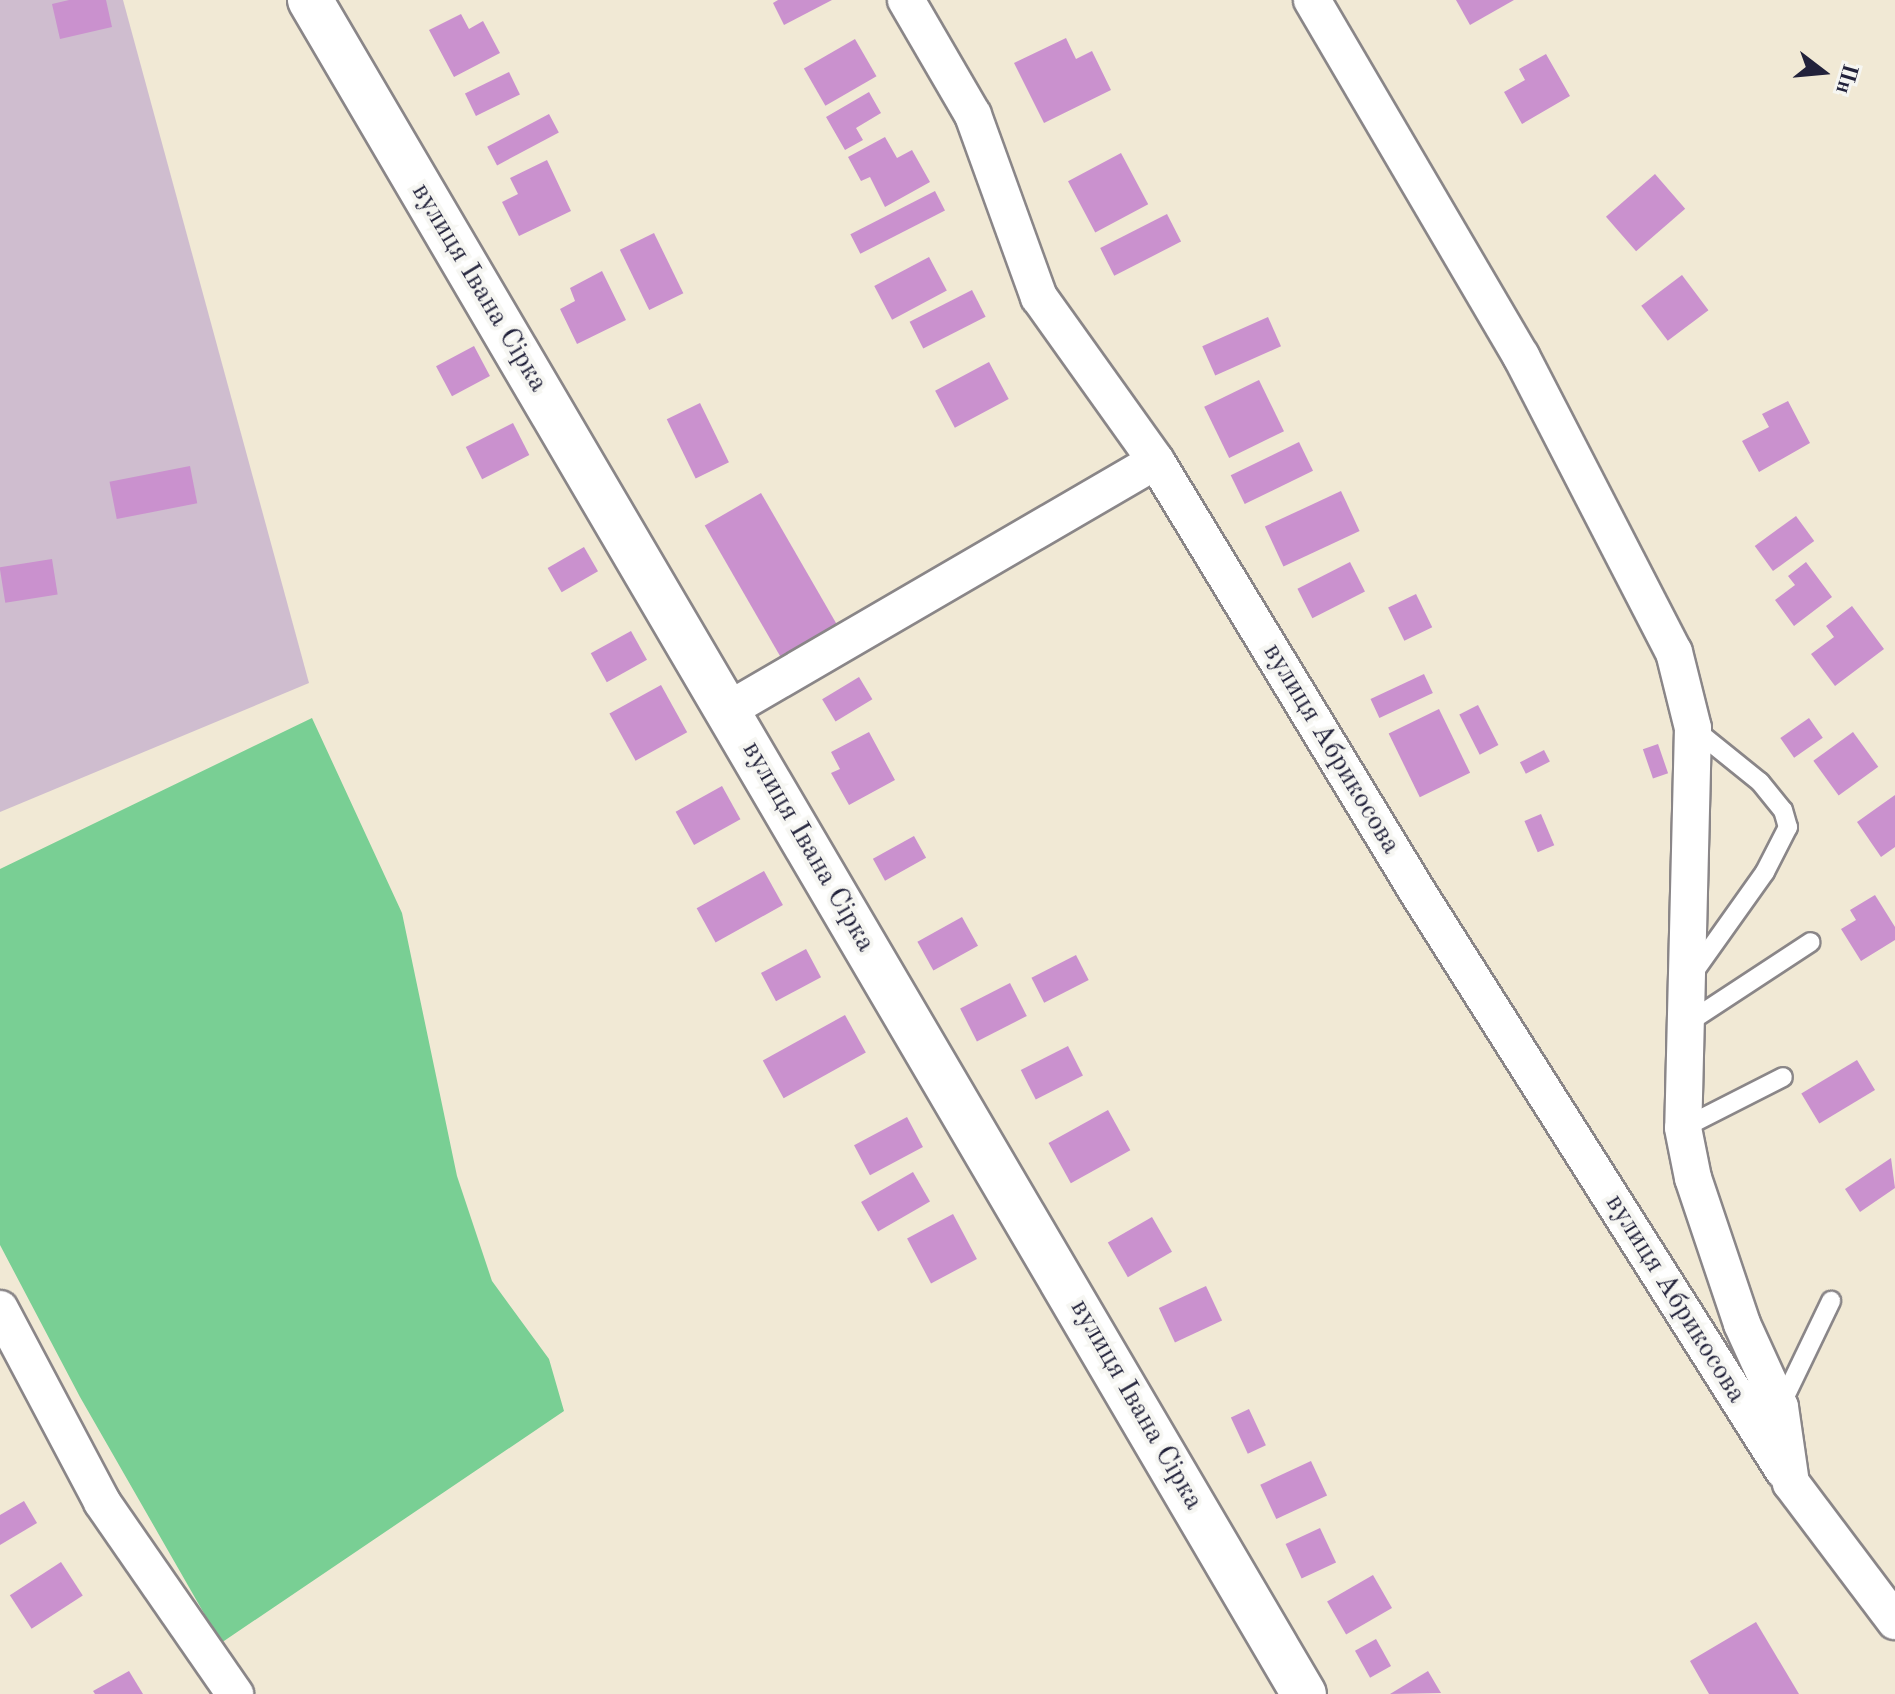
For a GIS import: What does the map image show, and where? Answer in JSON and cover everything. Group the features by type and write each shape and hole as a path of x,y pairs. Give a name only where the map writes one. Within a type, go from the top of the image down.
{"street":[{"name":"вулиця Івана Сірка","path":"310,0 1304,1694"},
{"name":"вулиця Абрикосова","path":"906,0 973,115 1039,297 1156,461 1417,891 1791,1483 1895,1621"},
{"name":"вулиця Абрикосова","path":"1312,0 1521,356 1674,652 1693,728 1684,988 1683,1128 1693,1178 1742,1324 1780,1407 1791,1483"},
{"path":"728,710 1156,461"},
{"path":"0,1309 102,1502 235,1694"}],"lane":[{"path":"1684,988 1722,926 1765,872 1788,827 1783,810 1760,782 1693,728"},
{"path":"1684,1025 1811,942"},
{"path":"1683,1128 1783,1077"},
{"path":"1780,1407 1831,1301"}],"shaded area":[{"path":"0,0 123,0 309,683 0,812"}],"green space":[{"path":"312,718 402,913 457,1176 492,1281 549,1359 564,1411 221,1643 80,1397 0,1245 0,869"}],"building":[{"path":"69,0 106,0 112,27 60,39 52,4"},
{"path":"778,0 832,0 784,25 773,3"},
{"path":"1456,0 1514,0 1470,25"},
{"path":"461,14 469,29 483,21 500,53 454,77 429,30"},
{"path":"1066,38 1076,59 1092,51 1111,90 1044,123 1014,63"},
{"path":"855,39 876,76 825,106 804,68"},
{"path":"1546,54 1570,96 1522,124 1504,92 1525,80 1519,69"},
{"path":"509,72 520,94 476,116 465,93"},
{"path":"869,92 881,113 856,128 863,140 845,150 826,117"},
{"path":"549,114 559,133 497,165 487,147"},
{"path":"885,137 897,158 912,150 930,182 885,207 870,177 861,181 848,157"},
{"path":"1121,153 1148,204 1095,232 1068,181"},
{"path":"547,160 571,211 519,236 502,202 518,194 510,178"},
{"path":"1655,174 1685,209 1636,251 1606,217"},
{"path":"935,191 945,211 860,254 850,234"},
{"path":"1167,214 1181,242 1114,276 1100,248"},
{"path":"654,233 683,293 649,310 620,250"},
{"path":"929,257 947,291 892,320 874,286"},
{"path":"602,271 626,320 577,344 560,309 575,301 570,288"},
{"path":"1682,275 1708,310 1668,341 1641,306"},
{"path":"972,290 986,317 923,349 910,322"},
{"path":"1268,317 1281,346 1215,376 1202,346"},
{"path":"474,346 490,376 452,396 436,366"},
{"path":"989,362 1009,399 955,428 935,391"},
{"path":"1259,380 1284,431 1229,458 1204,407"},
{"path":"1788,401 1810,443 1759,472 1742,441 1769,427 1762,414"},
{"path":"700,403 729,462 696,479 667,419"},
{"path":"513,423 529,455 482,479 466,447"},
{"path":"1299,442 1313,471 1245,504 1231,475"},
{"path":"190,466 197,503 117,519 110,482"},
{"path":"1341,491 1360,531 1283,566 1265,526"},
{"path":"761,493 840,631 784,663 705,526"},
{"path":"1796,516 1814,541 1773,571 1755,546"},
{"path":"584,547 598,571 562,592 548,568"},
{"path":"52,559 58,595 5,603 0,567"},
{"path":"1350,562 1365,591 1312,618 1297,589"},
{"path":"1806,562 1832,597 1794,626 1775,600 1795,585 1788,576"},
{"path":"1416,594 1432,627 1404,641 1388,608"},
{"path":"1852,606 1884,649 1835,686 1811,654 1834,637 1826,626"},
{"path":"631,631 647,660 607,682 591,653"},
{"path":"1424,674 1433,693 1379,718 1371,699"},
{"path":"859,677 872,699 836,721 822,699"},
{"path":"661,685 687,732 636,761 609,714"},
{"path":"1478,705 1498,745 1480,755 1459,715"},
{"path":"1439,709 1470,773 1420,797 1389,734"},
{"path":"1809,718 1823,738 1794,758 1780,738"},
{"path":"869,732 895,780 849,805 831,773 840,769 831,752"},
{"path":"1853,732 1878,767 1839,796 1813,761"},
{"path":"1658,744 1668,773 1653,779 1643,749"},
{"path":"1544,750 1550,762 1526,774 1520,762"},
{"path":"722,786 740,819 694,845 676,812"},
{"path":"1895,795 1895,847 1881,857 1857,822"},
{"path":"1541,814 1554,845 1538,852 1524,821"},
{"path":"914,836 926,858 885,881 873,859"},
{"path":"764,871 783,905 716,942 697,908"},
{"path":"1875,895 1895,927 1895,940 1861,961 1841,929 1856,920 1850,910"},
{"path":"962,917 978,946 933,971 917,942"},
{"path":"806,949 821,977 776,1001 761,973"},
{"path":"1076,955 1089,980 1044,1003 1031,978"},
{"path":"1010,983 1027,1016 977,1041 960,1008"},
{"path":"845,1015 866,1053 784,1098 763,1061"},
{"path":"1068,1046 1083,1075 1036,1099 1021,1070"},
{"path":"1857,1060 1875,1090 1819,1123 1801,1093"},
{"path":"1108,1110 1130,1150 1071,1183 1049,1143"},
{"path":"907,1117 923,1147 870,1175 854,1145"},
{"path":"1891,1158 1895,1188 1860,1212 1845,1189"},
{"path":"913,1172 930,1201 878,1231 861,1202"},
{"path":"953,1214 977,1259 931,1283 907,1238"},
{"path":"1152,1217 1172,1252 1128,1277 1108,1242"},
{"path":"1206,1286 1222,1320 1175,1342 1159,1308"},
{"path":"1249,1409 1266,1445 1248,1454 1231,1417"},
{"path":"1311,1461 1327,1495 1276,1519 1260,1485"},
{"path":"24,1501 37,1523 0,1545 0,1515"},
{"path":"1320,1528 1336,1562 1302,1578 1286,1544"},
{"path":"61,1562 83,1596 32,1629 10,1595"},
{"path":"1373,1575 1392,1608 1346,1634 1327,1602"},
{"path":"1756,1622 1799,1694 1709,1694 1690,1661"},
{"path":"1376,1639 1391,1666 1370,1678 1355,1651"},
{"path":"129,1671 143,1694 95,1694 93,1691"},
{"path":"1428,1671 1441,1693 1390,1694"}]}
